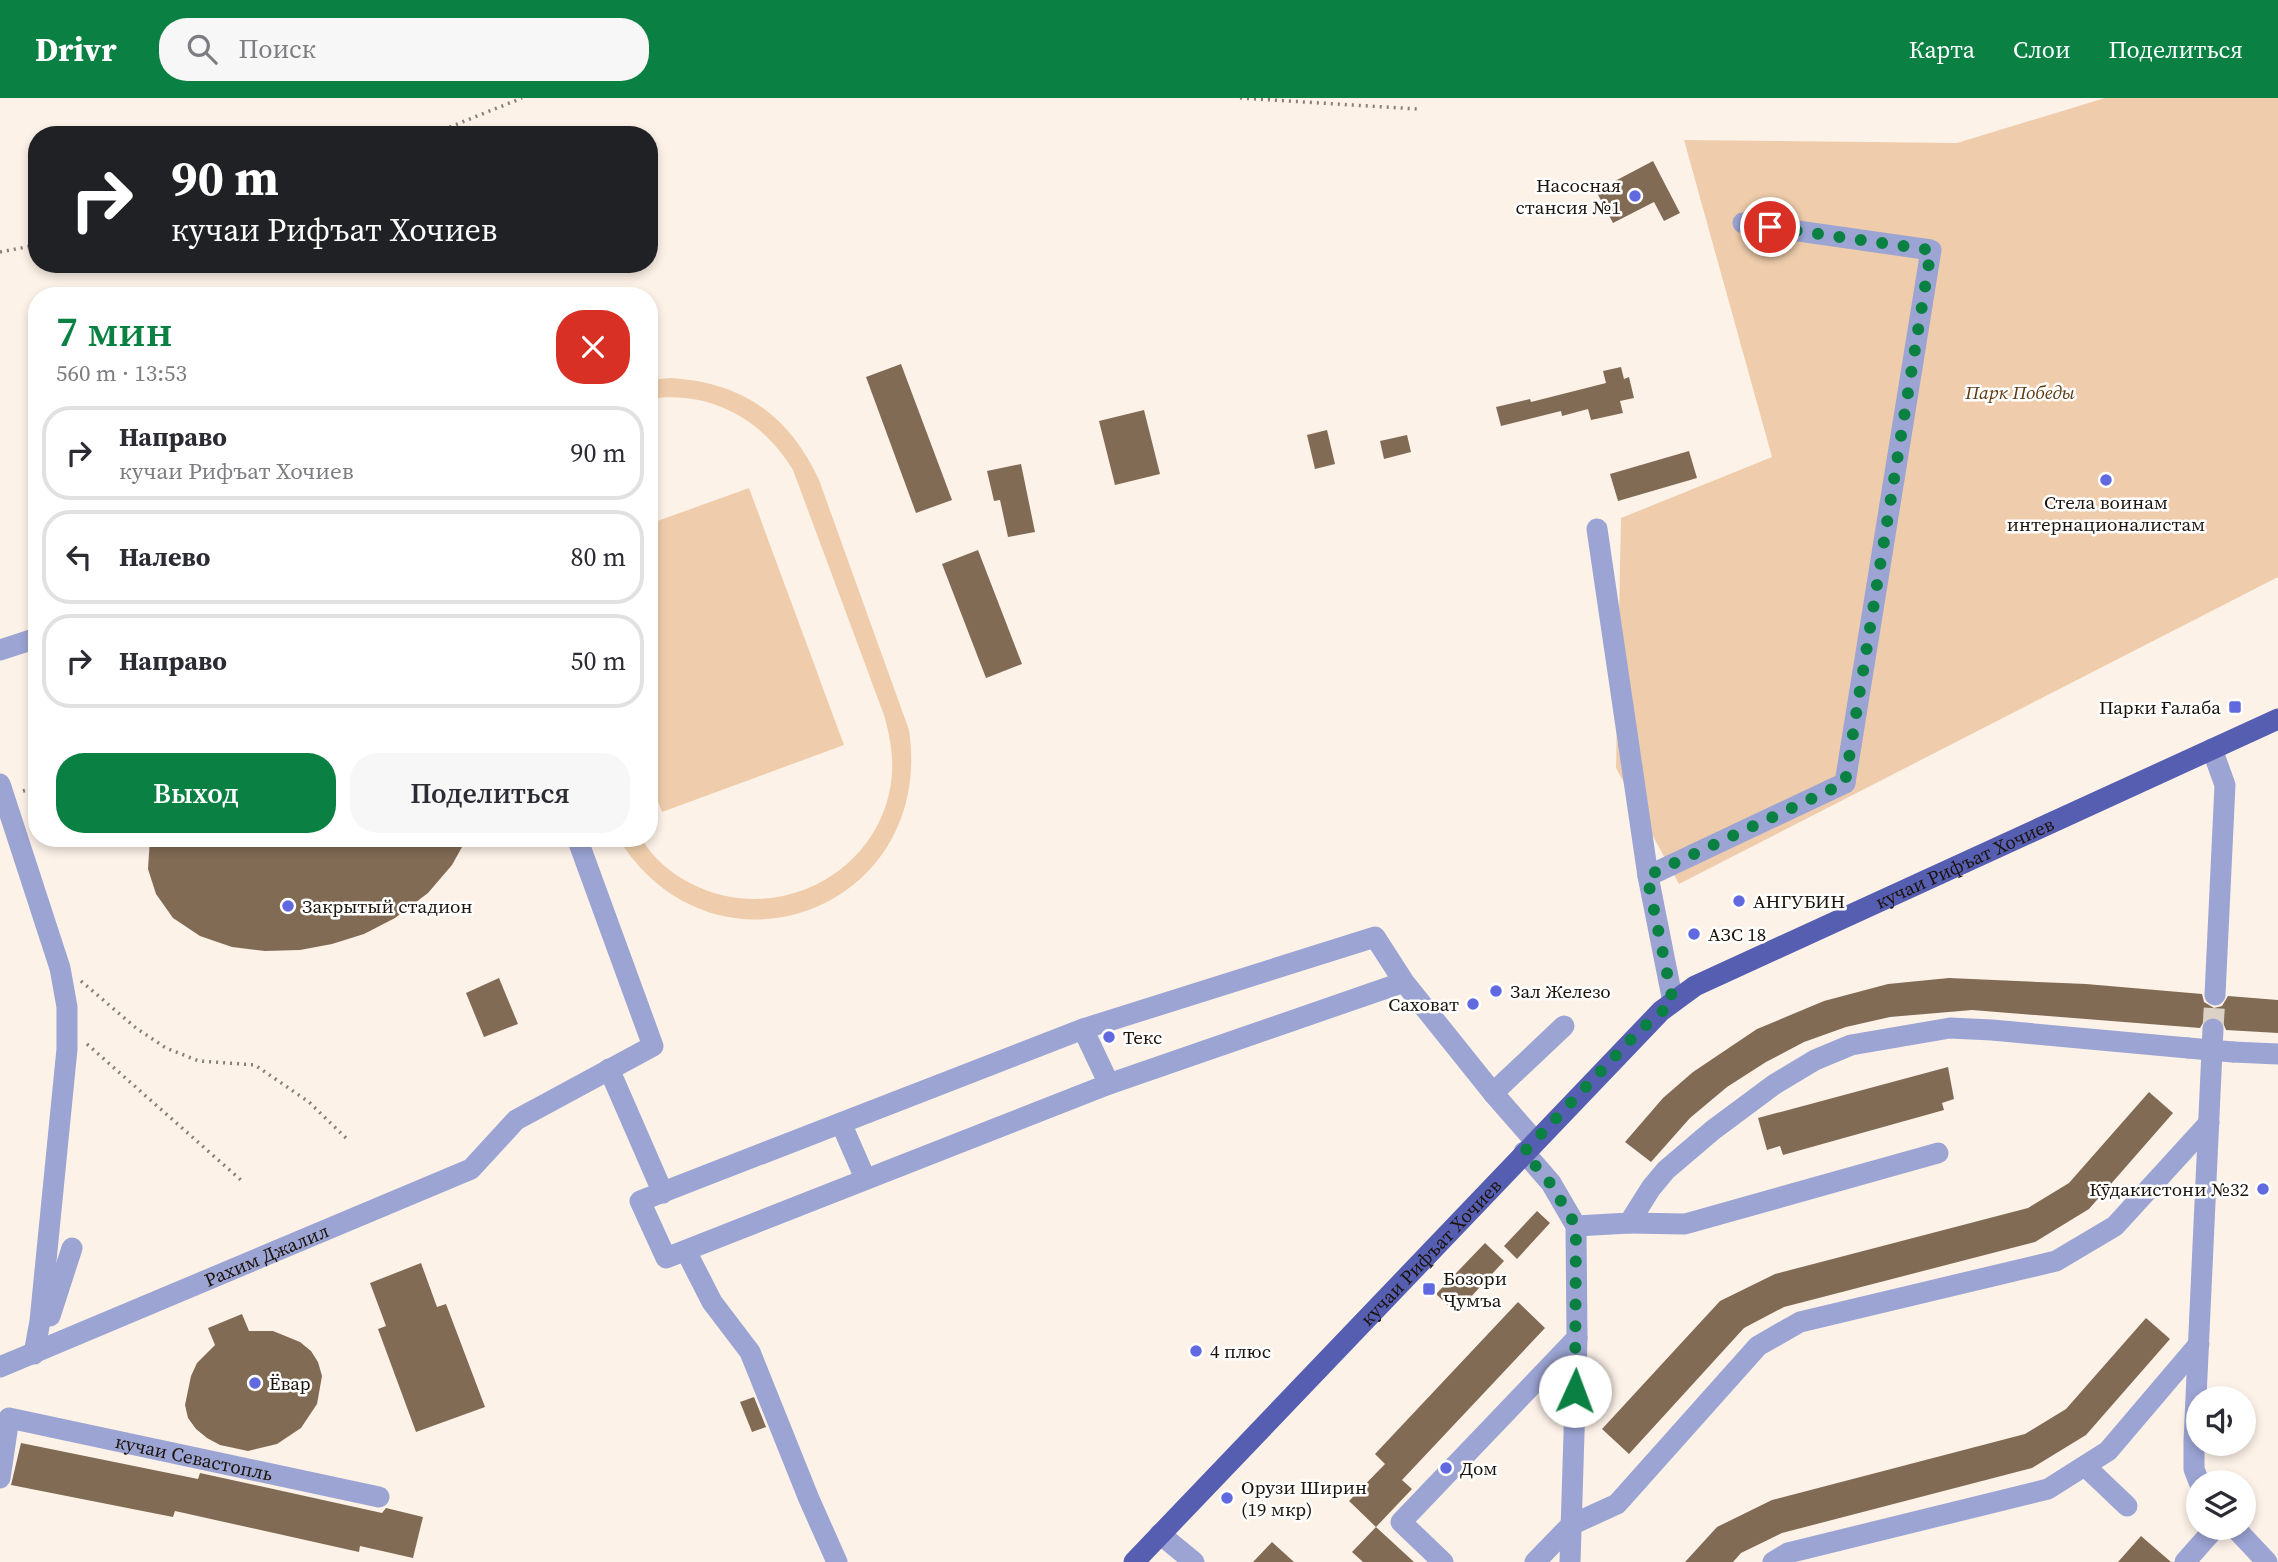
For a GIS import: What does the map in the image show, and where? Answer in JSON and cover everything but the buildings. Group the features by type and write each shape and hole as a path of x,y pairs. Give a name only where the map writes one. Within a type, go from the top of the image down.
{"main road":[{"name":"кучаи Рифъат Хочиев","path":"1134,1562 1639,1031 1673,1002 1695,986 2278,719"}],"street":[{"path":"1647,876 1845,783 1931,250 1744,223"},
{"path":"1597,530 1647,876 1673,1002"},
{"path":"0,650 28,641"},
{"path":"2212,750 2225,785 2215,995"},
{"path":"0,784 57,958 66,1007 68,1049 40,1321 34,1354"},
{"name":"Рахим Джалил","path":"0,1367 471,1169 516,1120 653,1046 580,847"},
{"path":"1404,982 1109,1084 666,1258 640,1201 1083,1029 1375,937 1404,982 1493,1093 1529,1146 1576,1226 1577,1338 1570,1562"},
{"path":"1493,1093 1564,1026"},
{"path":"1629,1223 1666,1170 1713,1130 1775,1084 1815,1060 1851,1045 1950,1028 2278,1054"},
{"path":"1083,1029 1109,1084"},
{"path":"2194,1470 2213,1029"},
{"path":"609,1069 663,1193"},
{"path":"841,1123 865,1178"},
{"path":"1535,1562 1571,1525 1617,1504 1758,1346 1800,1322 2056,1261 2115,1226 2209,1123"},
{"path":"1576,1226 1685,1224 1938,1153"},
{"path":"34,1354 72,1248"},
{"path":"686,1251 712,1303 750,1352 808,1499 837,1562"},
{"path":"1443,1562 1401,1522 1577,1338"},
{"path":"1773,1562 1788,1553 2048,1489 2108,1451 2199,1343"},
{"name":"кучаи Севастопль","path":"0,1478 9,1418 379,1497"},
{"path":"2085,1466 2127,1506"},
{"path":"1160,1534 1194,1562"},
{"path":"2185,1562 2204,1540"},
{"path":"2246,1540 2267,1562"}],"path":[{"path":"452,126 522,98"},
{"path":"1240,98 1417,109"},
{"path":"0,252 28,247"},
{"path":"57,958 127,1021 166,1048 199,1061 255,1065 309,1102 348,1140"},
{"path":"67,1027 242,1181"}],"green space":[{"name":"Парк Победы","path":"2105,98 2278,98 2278,577 1679,884 1616,768 1621,518 1772,457 1684,140 1957,143"},
{"path":"658,379 696,381 741,395 778,420 793,437 819,480 909,730 908,793 888,845 854,884 810,910 759,919 708,912 659,885 626,847 648,847 663,865 677,875 692,884 723,895 754,899 785,895 815,885 841,869 863,847 880,820 890,789 892,770 892,752 884,715 793,470 766,436 732,412 693,399 658,398"},
{"path":"749,488 844,745 662,812 658,801 658,521"}],"tunnel":[{"path":"2213,1029 2215,995"}],"place":[{"name":"Насосная стансия №1","path":"1635,196"},
{"name":"Стела воинам интернационалистам","path":"2106,480"},
{"name":"Парки Ғалаба","path":"2235,707"},
{"name":"АНГУБИН","path":"1739,901"},
{"name":"Закрытый стадион","path":"288,906"},
{"name":"АЗС 18","path":"1694,934"},
{"name":"Зал Железо","path":"1496,991"},
{"name":"Саховат","path":"1473,1004"},
{"name":"Текс","path":"1109,1037"},
{"name":"Кӯдакистони №32","path":"2263,1189"},
{"name":"Бозори Ҷумъа","path":"1429,1289"},
{"name":"4 плюс","path":"1196,1351"},
{"name":"Ёвар","path":"255,1383"},
{"name":"Дом","path":"1446,1468"},
{"name":"Орузи Ширин (19 мкр)","path":"1227,1498"}],"route":[{"path":"1575,1391 1576,1226 1550,1183 1524,1152 1639,1031 1673,1002 1647,876 1845,783 1931,250 1770,227"}]}
